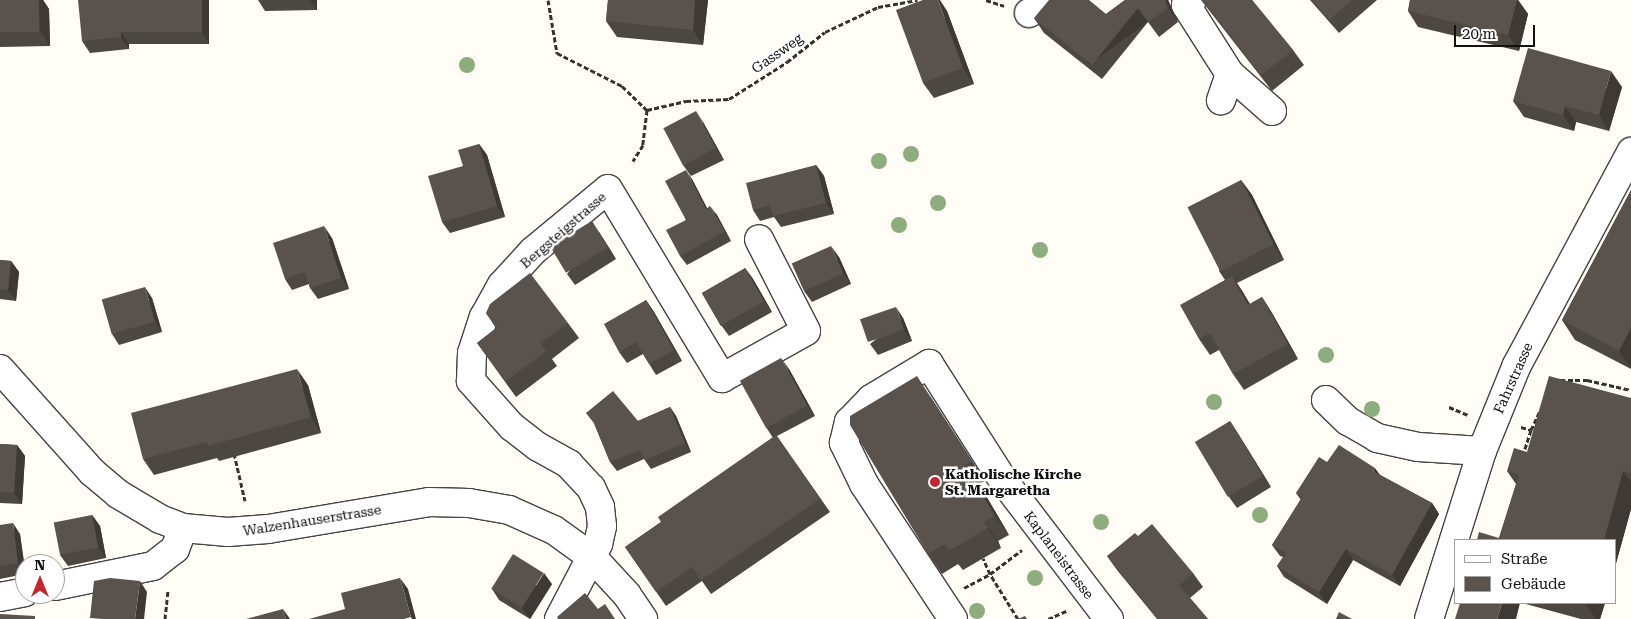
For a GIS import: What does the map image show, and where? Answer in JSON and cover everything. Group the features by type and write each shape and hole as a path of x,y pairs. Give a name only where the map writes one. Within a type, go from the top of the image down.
{"street":[{"path":"1028,13 1054,0"},
{"path":"1192,0 1186,5 1230,74 1272,111"},
{"path":"1221,100 1230,74"},
{"name":"Fahrstrasse","path":"1454,539 1482,451 1517,365 1555,281 1631,152"},
{"name":"Bergsteigstrasse","path":"593,558 602,526 600,506 591,488 569,464 538,447 512,427 471,381 472,353 484,317 502,285 533,251 608,189 722,378 806,332 759,238"},
{"name":"Kaplaneistrasse","path":"947,610 864,484 844,443 849,422 871,399 929,364 1002,480 1109,619"},
{"name":"Walzenhauserstrasse","path":"0,369 92,472 140,509 183,528 228,532 268,529 429,502 469,503 509,510 554,530 593,558 627,596 643,619"},
{"path":"1326,400 1348,421 1376,438 1418,446 1482,451"},
{"path":"65,584 153,566 176,549 183,528"},
{"name":"Fahrstrasse","path":"1429,619 1454,540"},
{"path":"559,619 593,558"},
{"path":"0,597 15,594"}],"path":[{"path":"548,0 557,54 622,86 646,110 643,145 633,161"},
{"name":"Gassweg","path":"646,110 686,101 729,99 787,62 825,32 878,8 917,0"},
{"path":"1553,383 1565,378 1587,380 1631,390"},
{"path":"1449,407 1474,420"},
{"path":"1521,458 1542,407"},
{"path":"1514,424 1531,430"},
{"path":"233,449 245,501"},
{"path":"947,610 990,574 1024,549 1020,541"},
{"path":"983,558 990,574 1018,619"},
{"path":"165,619 168,582"},
{"path":"1048,619 1077,605"}],"building":[{"path":"0,0 39,0 39,32 0,32"},
{"path":"78,0 202,0 202,32 121,32 121,37 82,41"},
{"path":"608,0 695,0 693,30 606,21"},
{"path":"923,0 938,0 963,68 923,83 896,10"},
{"path":"1049,0 1089,0 1106,14 1125,0 1165,0 1168,8 1148,22 1138,8 1092,65 1034,18"},
{"path":"1202,0 1252,0 1293,50 1261,75"},
{"path":"1312,0 1352,0 1329,20"},
{"path":"1410,0 1517,0 1508,35 1408,11"},
{"path":"1528,48 1611,71 1599,115 1565,106 1563,115 1513,101"},
{"path":"696,111 716,148 683,165 663,128"},
{"path":"479,144 497,206 442,222 428,176 463,166 458,150"},
{"path":"816,165 826,203 773,216 770,205 753,210 746,183"},
{"path":"686,170 706,209 710,206 725,231 680,256 666,230 686,220 665,181"},
{"path":"1241,180 1274,244 1220,271 1188,207"},
{"path":"1631,190 1631,327 1619,351 1562,320"},
{"path":"592,221 608,248 566,273 550,246"},
{"path":"324,226 341,278 310,288 305,272 285,279 273,243"},
{"path":"831,246 843,273 804,291 792,263"},
{"path":"0,260 11,261 8,290 0,289"},
{"path":"745,268 764,301 721,326 702,293"},
{"path":"530,273 568,323 540,343 546,351 506,381 477,343 497,328 486,313 490,304"},
{"path":"1232,276 1248,305 1262,297 1288,344 1233,374 1210,333 1199,339 1180,305"},
{"path":"145,287 155,322 112,334 102,299"},
{"path":"646,300 674,350 649,364 636,342 619,352 604,324"},
{"path":"896,307 904,330 868,342 860,319"},
{"path":"781,358 807,405 766,428 740,381"},
{"path":"297,369 311,417 208,446 207,442 143,459 131,413"},
{"name":"Katholische Kirche St. Margaretha","path":"917,376 972,462 965,465 995,516 984,522 988,528 949,551 945,544 928,554 850,425 850,416"},
{"path":"1549,376 1631,398 1631,473 1623,471 1604,539 1477,539 1479,532 1499,538 1519,475 1507,471 1514,448 1527,452"},
{"path":"613,391 638,421 670,407 685,443 645,460 640,450 610,462 593,421 586,413"},
{"path":"1230,421 1263,476 1228,497 1195,442"},
{"path":"776,435 820,499 701,580 692,567 656,592 625,547 661,522 658,517"},
{"path":"0,444 17,445 14,493 0,492"},
{"path":"1339,445 1375,468 1373,471 1432,503 1392,575 1346,549 1319,592 1277,566 1286,553 1272,545 1302,497 1296,493 1319,457 1327,462"},
{"path":"92,515 98,547 60,554 54,522"},
{"path":"13,523 17,554 15,554 15,564 0,566 0,525"},
{"path":"1152,524 1193,573 1179,585 1208,619 1158,619 1107,556 1135,533 1138,536"},
{"path":"513,554 544,573 522,608 491,589"},
{"path":"110,578 140,581 135,619 90,618 94,581"},
{"path":"400,578 411,617 404,619 309,619 345,609 341,593"},
{"path":"585,593 598,609 605,604 615,619 558,619 557,617"},
{"path":"1460,604 1502,604 1497,619 1455,619"},
{"path":"283,609 286,619 246,619"},
{"path":"1339,612 1352,619 1336,619"},
{"path":"0,614 35,616 35,619 0,619"}],"place":[{"name":"Katholische Kirche St. Margaretha","path":"935,482"}]}
